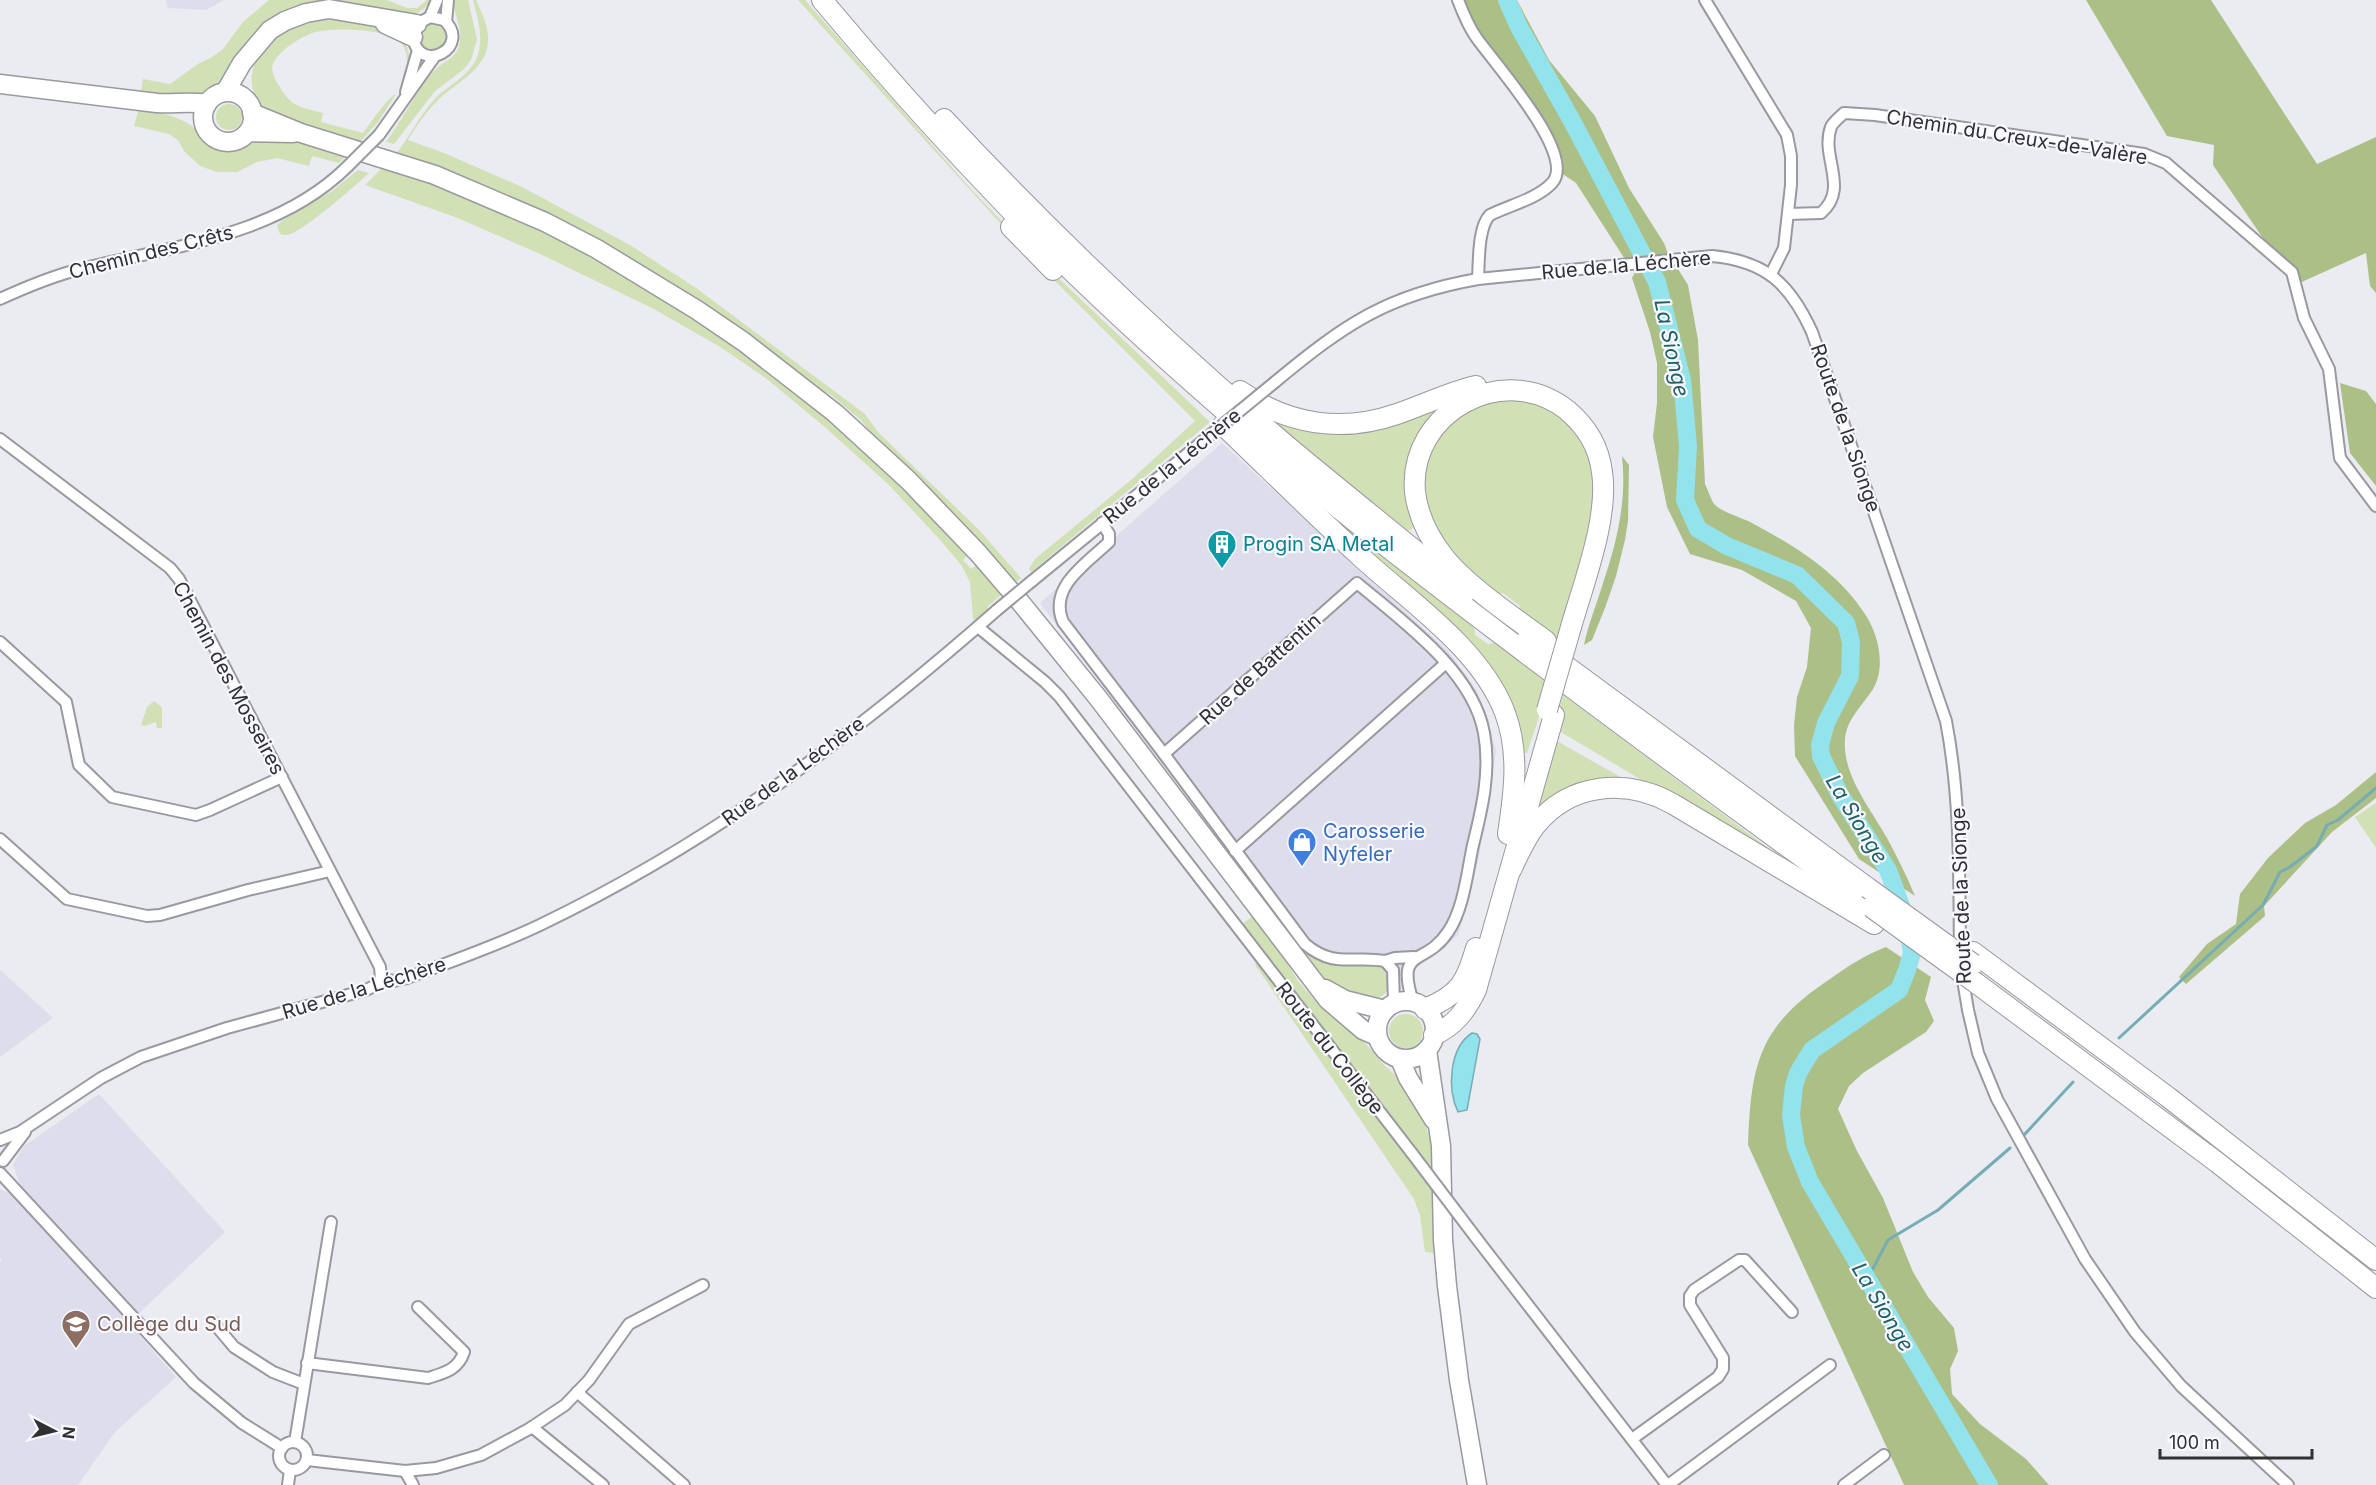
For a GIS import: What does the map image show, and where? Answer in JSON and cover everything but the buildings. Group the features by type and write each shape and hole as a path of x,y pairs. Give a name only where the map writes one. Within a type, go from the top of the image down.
{"highway":[{"path":"810,0 869,70 1029,248 1214,417 1478,666 1496,693 1510,731 1515,772 1508,834"},
{"path":"822,0 873,61 981,179 1088,286 1211,399 1320,493 1437,586 1633,734 1975,971 2200,1131 2376,1270"},
{"path":"838,0 926,99 1088,266 1175,347 1294,451 1473,597 1870,899 1975,971 2168,1097 2376,1260"},
{"path":"235,94 251,53 257,44 270,30 306,13 329,9 354,12 375,18 400,32 419,32"},
{"path":"0,84 157,103 191,118 206,112"},
{"path":"235,94 251,106 248,132 233,142 225,141 209,134 206,112 215,96 235,94"},
{"path":"252,113 301,133 435,175 546,222 697,310 835,413 922,495 1021,603 1098,698 1338,1010 1362,1029 1377,1036 1385,1051 1400,1059 1415,1058 1430,1042 1455,1022 1476,990 1511,870 1550,712 1574,629 1607,531 1612,502 1609,459 1602,439 1590,420 1568,399 1534,384 1513,381 1495,382 1461,390 1377,420 1346,425 1320,424 1294,419 1261,405 1175,347"},
{"path":"248,132 301,133"},
{"path":"1574,629 1602,512 1604,481 1596,449 1585,429 1574,417 1563,407 1544,397 1510,390 1490,392 1468,399 1450,411 1434,428 1421,450 1416,471 1416,494 1421,517 1430,537 1445,558 1459,574 1672,736 1870,899"},
{"path":"1318,985 1345,999 1390,1007 1419,1005 1449,998 1465,980 1508,834 1550,712"},
{"path":"1511,870 1536,825 1564,801 1578,794 1601,788 1634,789 1654,794 1870,899"},
{"path":"1975,971 2004,1003 2218,1163 2376,1288"},
{"path":"1419,1005 1434,1024 1430,1042 1439,1129 1447,1286 1459,1380 1477,1485"},
{"path":"1377,1036 1380,1017 1390,1007"},
{"path":"1400,1059 1408,1078 1439,1129"}],"street":[{"name":"Chemin des Crêts","path":"403,101 419,32 437,0"},
{"name":"Chemin des Crêts","path":"0,299 33,284 72,272 190,245 245,228 306,198 347,167 379,135 435,56 445,51 451,42 451,30 446,22 448,0"},
{"path":"1458,0 1463,15 1476,37 1533,112 1551,145 1557,167 1557,175 1551,184 1485,219 1478,279"},
{"path":"1705,0 1787,135 1791,156 1788,214 1784,248 1771,274"},
{"path":"435,56 426,55 419,32 439,17 446,22"},
{"name":"Chemin du Creux-de-Valère","path":"1788,214 1821,213 1831,205 1835,186 1830,148 1831,126 1844,113 1875,115 2144,154 2166,163 2292,272 2304,318 2329,369 2340,458 2376,506"},
{"name":"Rue de la Léchère","path":"0,1140 31,1125 101,1078 141,1057 227,1028 366,990 378,984 381,979 393,981 407,978 508,939 550,920 662,860 786,780 847,734 1321,344 1351,323 1383,306 1442,285 1478,279 1671,259 1727,257 1757,266 1771,274"},
{"name":"Route de la Sionge","path":"1771,274 1785,286 1795,300 1812,332 1946,722 1958,798 1960,961 1978,1053 1996,1099 2085,1259 2135,1332 2181,1386 2288,1485"},
{"name":"Chemin des Mosseires","path":"0,439 170,568 179,579 380,967 381,979"},
{"path":"1102,523 1109,534 1109,542 1065,586 1058,603 1063,622 1310,948 1335,959 1385,961 1414,957"},
{"name":"Rue de Battentin","path":"1164,754 1357,583 1428,644 1446,663 1469,697 1482,723 1486,751 1484,792 1461,898 1451,926 1442,940 1414,957"},
{"name":"Route du Collège","path":"978,627 1059,696 1667,1485"},
{"path":"0,642 66,702 79,765 112,797 196,815 282,777"},
{"path":"1235,851 1446,663"},
{"path":"0,839 38,876 67,899 147,916 160,915 248,890 330,871"},
{"path":"1414,957 1406,976 1419,1005"},
{"path":"1385,961 1393,970 1390,1007"},
{"name":"Rue de la Léchère","path":"1,1164 31,1125"},
{"path":"0,1149 1,1164"},
{"path":"0,1173 194,1383 242,1423 282,1448"},
{"path":"295,1442 331,1222"},
{"path":"1632,1439 1718,1377 1723,1369 1723,1358 1690,1305 1690,1296 1694,1290 1739,1260 1745,1260 1792,1312"},
{"path":"307,1460 405,1471 436,1468 482,1455 532,1427 565,1405 589,1380 629,1324 703,1286"},
{"path":"307,1363 428,1378 446,1373 460,1362 464,1352 418,1307"},
{"path":"213,1322 234,1347 273,1372 304,1384"},
{"path":"1667,1485 1830,1365"},
{"path":"577,1392 684,1485"},
{"path":"532,1427 603,1485"},
{"path":"290,1442 295,1442 305,1448 307,1460 301,1468 290,1470 280,1462 279,1455 282,1448 290,1442"},
{"path":"1844,1485 1884,1455"},
{"path":"288,1485 290,1470"},
{"path":"405,1471 413,1485"}],"shaded area":[{"path":"166,0 224,0 206,10 168,8"},
{"path":"1222,443 1448,651 1476,689 1491,732 1496,751 1478,862 1458,936 1377,986 1316,966 1040,603"},
{"path":"0,970 53,1018 0,1057"},
{"path":"99,1094 225,1232 137,1315 20,1185 13,1165 24,1146"},
{"name":"Collège du Sud","path":"0,1189 9,1193 47,1230 176,1377 115,1432 78,1485 0,1485 0,1262 2,1260 0,1258"}],"green space":[{"path":"269,0 387,0 407,8 417,8 427,0 431,0 424,9 415,14 405,15 344,1 316,2 296,6 273,17 260,28 222,78 210,90 192,97 166,97 141,93 143,79 170,84 212,57 223,49 243,22"},
{"path":"453,0 468,0 477,39 471,60 463,70 435,91 394,144 386,142 430,75 453,57 457,50 460,29"},
{"path":"473,0 476,0 484,17 488,36 484,57 472,72 435,104 408,140 520,186 630,245 696,288 865,414 878,432 980,531 1021,578 1014,584 876,440 861,420 831,395 818,389 739,330 395,155 433,101 465,74 477,57 480,29"},
{"path":"798,0 805,0 971,189 1032,253 1210,422 1031,572 1029,569 1035,559 1131,480 1195,421 1029,255"},
{"path":"1458,0 1517,0 1549,60 1595,116 1629,188 1664,243 1670,259 1628,264 1576,183 1557,170 1556,156 1476,37"},
{"path":"2086,0 2211,0 2317,164 2376,137 2376,293 2370,286 2366,253 2295,285 2213,165 2214,145 2167,136"},
{"path":"328,19 367,25 387,31 402,40 408,52 409,67 404,47 395,39 359,30 332,30 303,37 275,59 272,66 273,73 286,96 300,107 323,113 321,122 363,133 384,105 396,94 378,122 359,143 268,113 253,91 253,67 258,56 275,37 292,28"},
{"path":"433,24 442,28 446,37 442,46 433,50 424,46 420,37 424,28"},
{"path":"229,104 239,107 242,117 239,127 229,130 219,127 216,117 219,107"},
{"path":"139,108 181,120 192,126 212,145 222,149 228,150 261,141 277,140 308,144 348,154 339,163 312,156 309,166 277,158 257,162 237,172 217,172 200,166 184,151 178,140 169,134 134,126"},
{"path":"385,165 432,182 541,229 591,255 729,342 828,418 880,465 968,555 963,560 971,569 977,565 1002,594 987,607 989,611 976,620 973,619 970,582 962,566 942,542 889,485 767,379 722,348 652,308 538,253 455,217 365,185"},
{"path":"358,170 369,173 307,224 288,235 280,234 277,225 332,191"},
{"path":"1678,269 1688,285 1698,340 1705,484 1712,500 1722,510 1784,541 1829,573 1854,599 1874,632 1879,653 1879,673 1871,692 1849,725 1846,732 1845,752 1848,766 1859,791 1887,838 1915,896 1859,859 1795,756 1794,725 1797,697 1807,667 1811,628 1796,601 1742,570 1690,554 1667,507 1653,437 1657,403 1657,363 1650,332 1632,278 1636,270"},
{"path":"2340,383 2366,391 2376,404 2376,486 2350,453"},
{"path":"1449,398 1433,422 1418,525 1408,531 1262,411 1296,424"},
{"path":"1490,398 1530,399 1566,417 1589,448 1597,498 1562,644 1519,611 1520,606 1503,593 1498,595 1472,575 1437,536 1421,490 1427,451 1453,416"},
{"path":"1622,456 1629,465 1628,521 1625,540 1605,608 1592,640 1584,645 1620,521 1623,489"},
{"path":"1342,523 1474,627 1475,635 1488,644 1494,643 1550,684 1527,753 1519,752 1510,713 1337,528"},
{"path":"1563,695 1787,862 1785,865 1559,731 1555,726"},
{"path":"154,701 162,707 162,728 157,728 156,722 141,725 147,707"},
{"path":"1555,740 1631,783 1621,783 1530,826"},
{"path":"2376,772 2376,798 2332,832 2264,906 2265,916 2186,984 2179,977 2207,944 2236,924 2240,894 2268,858 2305,823 2336,805"},
{"path":"2376,803 2376,848 2355,817"},
{"path":"1253,916 1276,945 1298,981 1314,999 1359,1036 1384,1065 1403,1082 1420,1107 1433,1149 1434,1253 1425,1252 1420,1215 1414,1199 1256,966 1255,960 1259,961 1421,1175 1422,1158 1245,933 1242,924"},
{"path":"1302,946 1378,965 1387,979 1385,994 1370,999 1338,989 1315,970 1299,949"},
{"path":"1886,947 1931,977 1925,1000 1934,1021 1926,1032 1863,1073 1849,1086 1838,1109 1857,1151 1883,1198 1913,1272 1928,1297 1954,1328 1958,1351 1950,1369 1952,1394 1980,1424 2026,1459 2049,1485 1904,1485 1748,1145 1749,1116 1757,1069 1763,1049 1774,1031 1788,1013 1806,996 1850,965"},
{"path":"1406,1014 1418,1019 1423,1031 1418,1043 1406,1048 1394,1043 1389,1031 1394,1019"}],"water":[{"path":"1472,1033 1477,1034 1480,1039 1467,1110 1458,1112 1452,1092 1452,1070 1459,1048"}],"waterway":[{"name":"La Sionge","path":"1507,0 1519,27 1572,121 1657,282 1682,380 1688,446 1685,500 1698,529 1727,546 1797,575 1846,623 1851,642 1850,676 1826,723 1820,745 1821,756 1840,795 1888,870 1907,922 1912,953 1899,990 1812,1050 1798,1073 1794,1086 1791,1115 1796,1147 1810,1182 1989,1485"},
{"path":"2119,1038 2263,905 2280,872 2317,846 2327,825 2338,820 2376,788"},
{"path":"2024,1135 2073,1082"},
{"path":"1868,1278 1888,1240 1938,1210 2010,1148"}],"place":[{"name":"Progin SA Metal","path":"1222,570"},
{"name":"Carosserie Nyfeler","path":"1302,868"},
{"name":"Collège du Sud","path":"76,1350"}]}
